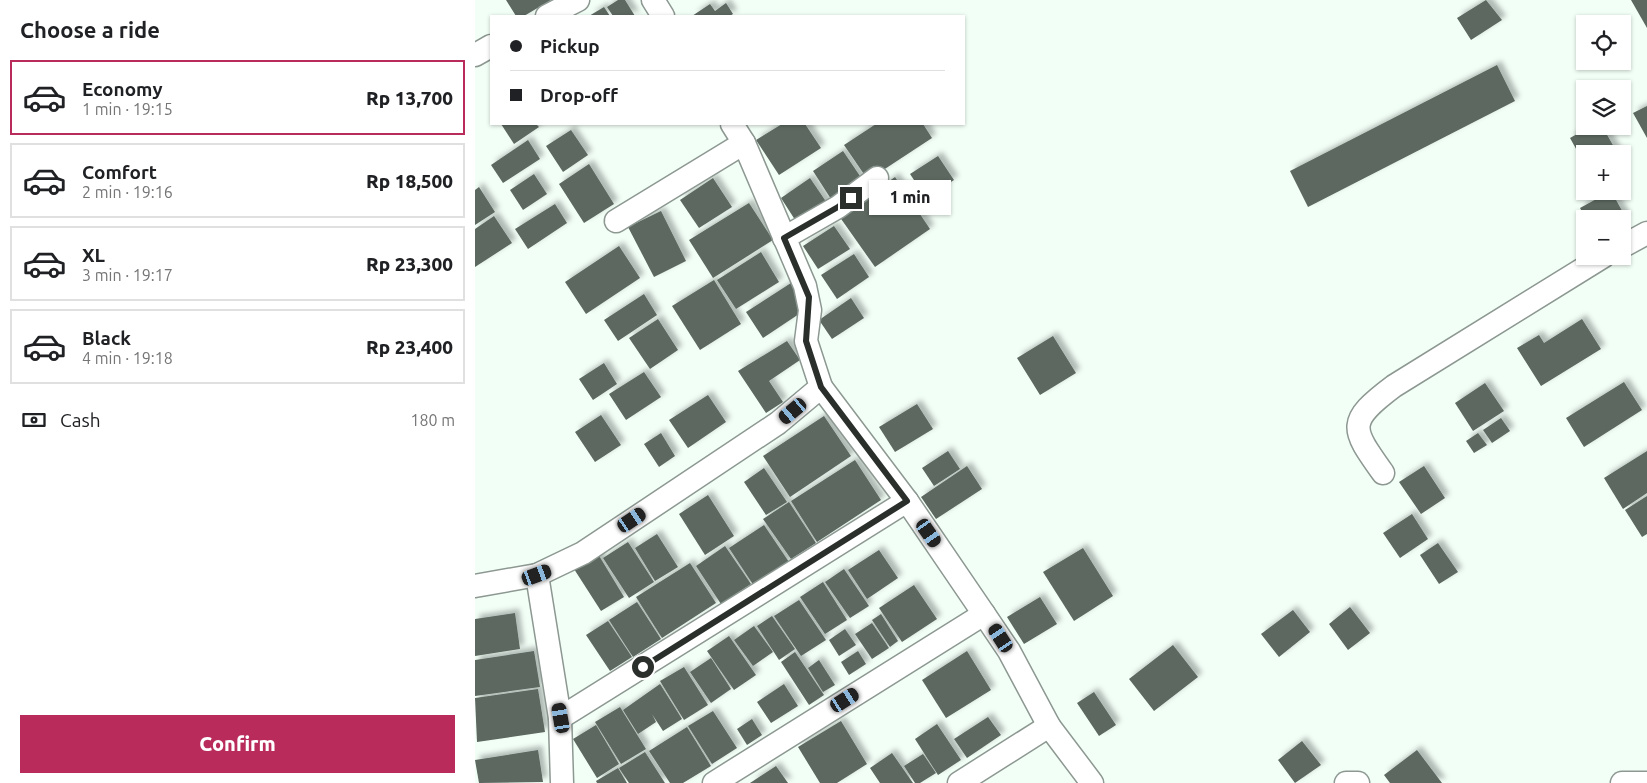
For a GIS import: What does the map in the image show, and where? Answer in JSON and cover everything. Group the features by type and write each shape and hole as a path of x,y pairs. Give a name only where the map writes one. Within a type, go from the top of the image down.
{"street":[{"path":"549,15 578,0"},
{"path":"653,0 662,15"},
{"path":"475,55 490,47"},
{"path":"616,221 738,133 809,297 806,341 821,387 907,501 1009,651 1049,726 1092,783"},
{"path":"784,238 838,207 877,178"},
{"path":"1631,241 1647,232"},
{"path":"1383,473 1361,442 1358,431 1360,420 1368,408 1394,386 1590,265"},
{"path":"475,586 537,575 583,553 779,423 821,387"},
{"path":"561,718 907,501"},
{"path":"537,575 561,718 562,783"},
{"path":"713,783 984,614"},
{"path":"959,783 1049,726"},
{"path":"1346,783 1358,783"},
{"path":"1621,783 1647,783"}],"building":[{"path":"506,0 551,0 526,15 515,15"},
{"path":"618,0 625,0 634,15 612,15 607,7"},
{"path":"1486,0 1502,20 1471,40 1457,18"},
{"path":"1631,0 1647,0 1647,28"},
{"path":"726,3 733,14 694,15 710,4 715,11"},
{"path":"604,7 609,15 591,15"},
{"path":"1497,65 1515,101 1308,207 1290,171"},
{"path":"1647,106 1647,138 1633,113"},
{"path":"502,125 537,125 539,127 514,144"},
{"path":"780,125 806,125 821,148 779,175 756,140"},
{"path":"874,125 924,125 932,138 868,180 844,145"},
{"path":"571,130 588,155 563,172 546,146"},
{"path":"1576,135 1607,135 1613,145 1576,145 1576,149 1570,138"},
{"path":"528,140 540,159 503,183 491,165"},
{"path":"843,151 862,179 831,199 813,171"},
{"path":"938,156 954,180 926,198 910,174"},
{"path":"589,164 614,204 584,223 559,184"},
{"path":"534,174 547,194 523,210 510,190"},
{"path":"895,177 930,229 875,267 839,216"},
{"path":"713,178 732,207 699,228 680,200"},
{"path":"810,178 829,206 799,226 781,198"},
{"path":"479,187 495,212 475,225 475,190"},
{"path":"1595,200 1616,200 1622,210 1581,210 1580,208"},
{"path":"749,203 773,240 713,278 689,240"},
{"path":"555,204 567,223 528,249 515,229"},
{"path":"661,211 686,261 654,277 628,227"},
{"path":"494,216 512,243 475,267 475,229"},
{"path":"834,226 850,249 818,269 803,246"},
{"path":"619,246 640,278 586,314 565,282"},
{"path":"761,252 779,282 736,309 717,280"},
{"path":"854,254 869,277 837,299 821,275"},
{"path":"714,280 741,324 700,350 672,306"},
{"path":"791,283 808,308 763,338 746,312"},
{"path":"644,294 657,315 618,341 604,320"},
{"path":"851,298 864,318 832,339 819,320"},
{"path":"658,319 678,350 650,369 629,338"},
{"path":"1582,319 1601,349 1541,386 1517,348 1539,335 1544,343"},
{"path":"1053,336 1076,373 1040,395 1017,358"},
{"path":"787,341 800,360 769,381 783,402 766,413 738,371"},
{"path":"604,363 617,384 593,400 579,379"},
{"path":"644,372 661,397 626,420 609,394"},
{"path":"1624,382 1642,410 1584,447 1566,418"},
{"path":"1485,383 1504,411 1473,431 1455,403"},
{"path":"708,395 726,422 688,448 669,420"},
{"path":"917,404 933,429 895,452 879,427"},
{"path":"601,415 621,445 595,462 575,432"},
{"path":"824,416 851,456 790,497 763,456"},
{"path":"1501,418 1510,431 1492,443 1483,430"},
{"path":"661,433 675,456 659,467 644,444"},
{"path":"1478,433 1487,445 1474,453 1466,441"},
{"path":"948,451 960,469 934,486 922,468"},
{"path":"1647,451 1647,493 1623,509 1604,478"},
{"path":"855,460 881,500 817,542 791,501"},
{"path":"967,466 982,489 936,519 921,497"},
{"path":"1424,466 1445,498 1421,514 1399,482"},
{"path":"764,468 787,502 766,515 744,482"},
{"path":"708,495 734,536 705,555 679,514"},
{"path":"1647,496 1647,534 1642,537 1625,510"},
{"path":"789,502 816,543 791,559 763,519"},
{"path":"1412,514 1428,539 1400,558 1383,533"},
{"path":"764,525 789,562 754,586 729,548"},
{"path":"657,534 678,567 655,581 635,548"},
{"path":"628,542 654,582 629,598 603,558"},
{"path":"1438,543 1458,572 1439,584 1420,555"},
{"path":"725,546 751,584 721,604 696,566"},
{"path":"1083,548 1113,596 1074,621 1043,572"},
{"path":"879,550 898,578 867,599 848,570"},
{"path":"598,554 624,597 601,611 574,569"},
{"path":"690,563 716,603 662,638 636,597"},
{"path":"844,569 869,606 850,618 825,582"},
{"path":"823,582 847,620 825,634 800,597"},
{"path":"914,585 937,619 902,642 879,608"},
{"path":"1040,597 1057,624 1024,644 1007,617"},
{"path":"799,600 826,640 801,656 774,616"},
{"path":"637,602 661,639 633,657 609,620"},
{"path":"1350,607 1370,633 1348,650 1329,624"},
{"path":"1293,610 1310,632 1279,657 1261,634"},
{"path":"515,613 520,649 475,656 475,619"},
{"path":"881,614 898,641 890,647 872,620"},
{"path":"772,616 795,649 779,660 757,626"},
{"path":"608,621 632,657 610,671 586,635"},
{"path":"872,623 889,648 872,659 855,634"},
{"path":"754,626 773,652 753,666 734,640"},
{"path":"845,629 856,645 839,656 829,640"},
{"path":"729,636 756,675 734,690 707,651"},
{"path":"1173,645 1198,677 1154,711 1129,679"},
{"path":"534,651 540,687 475,696 475,660"},
{"path":"858,651 866,664 849,675 841,662"},
{"path":"967,651 991,690 946,718 922,680"},
{"path":"795,652 824,695 809,705 781,662"},
{"path":"711,658 731,689 711,703 690,672"},
{"path":"819,660 835,685 823,692 808,668"},
{"path":"684,667 708,705 684,720 660,681"},
{"path":"660,684 682,719 663,731 652,714 656,722 638,734 623,710"},
{"path":"784,684 798,706 771,723 757,702"},
{"path":"538,689 545,732 477,742 475,698"},
{"path":"1094,692 1116,725 1099,736 1077,703"},
{"path":"620,707 646,749 621,764 595,722"},
{"path":"713,711 737,748 712,764 688,726"},
{"path":"988,717 1001,735 967,758 954,739"},
{"path":"752,719 762,735 747,745 737,729"},
{"path":"841,721 867,764 837,783 820,783 798,747"},
{"path":"937,724 961,760 938,775 915,739"},
{"path":"596,725 619,764 597,778 573,739"},
{"path":"687,727 711,766 683,783 670,783 649,751"},
{"path":"1302,741 1321,765 1295,783 1278,760"},
{"path":"538,750 543,782 479,783 475,760"},
{"path":"1417,750 1442,783 1390,783 1384,775"},
{"path":"645,752 665,783 629,783 619,768"},
{"path":"892,753 913,783 880,783 870,768"},
{"path":"923,754 936,773 920,783 915,783 904,766"},
{"path":"776,766 788,783 750,783"},
{"path":"618,768 627,783 597,783 596,781"}],"route":[{"path":"643,667 907,501 821,387 806,341 810,310 809,297 784,238 851,198"}]}
